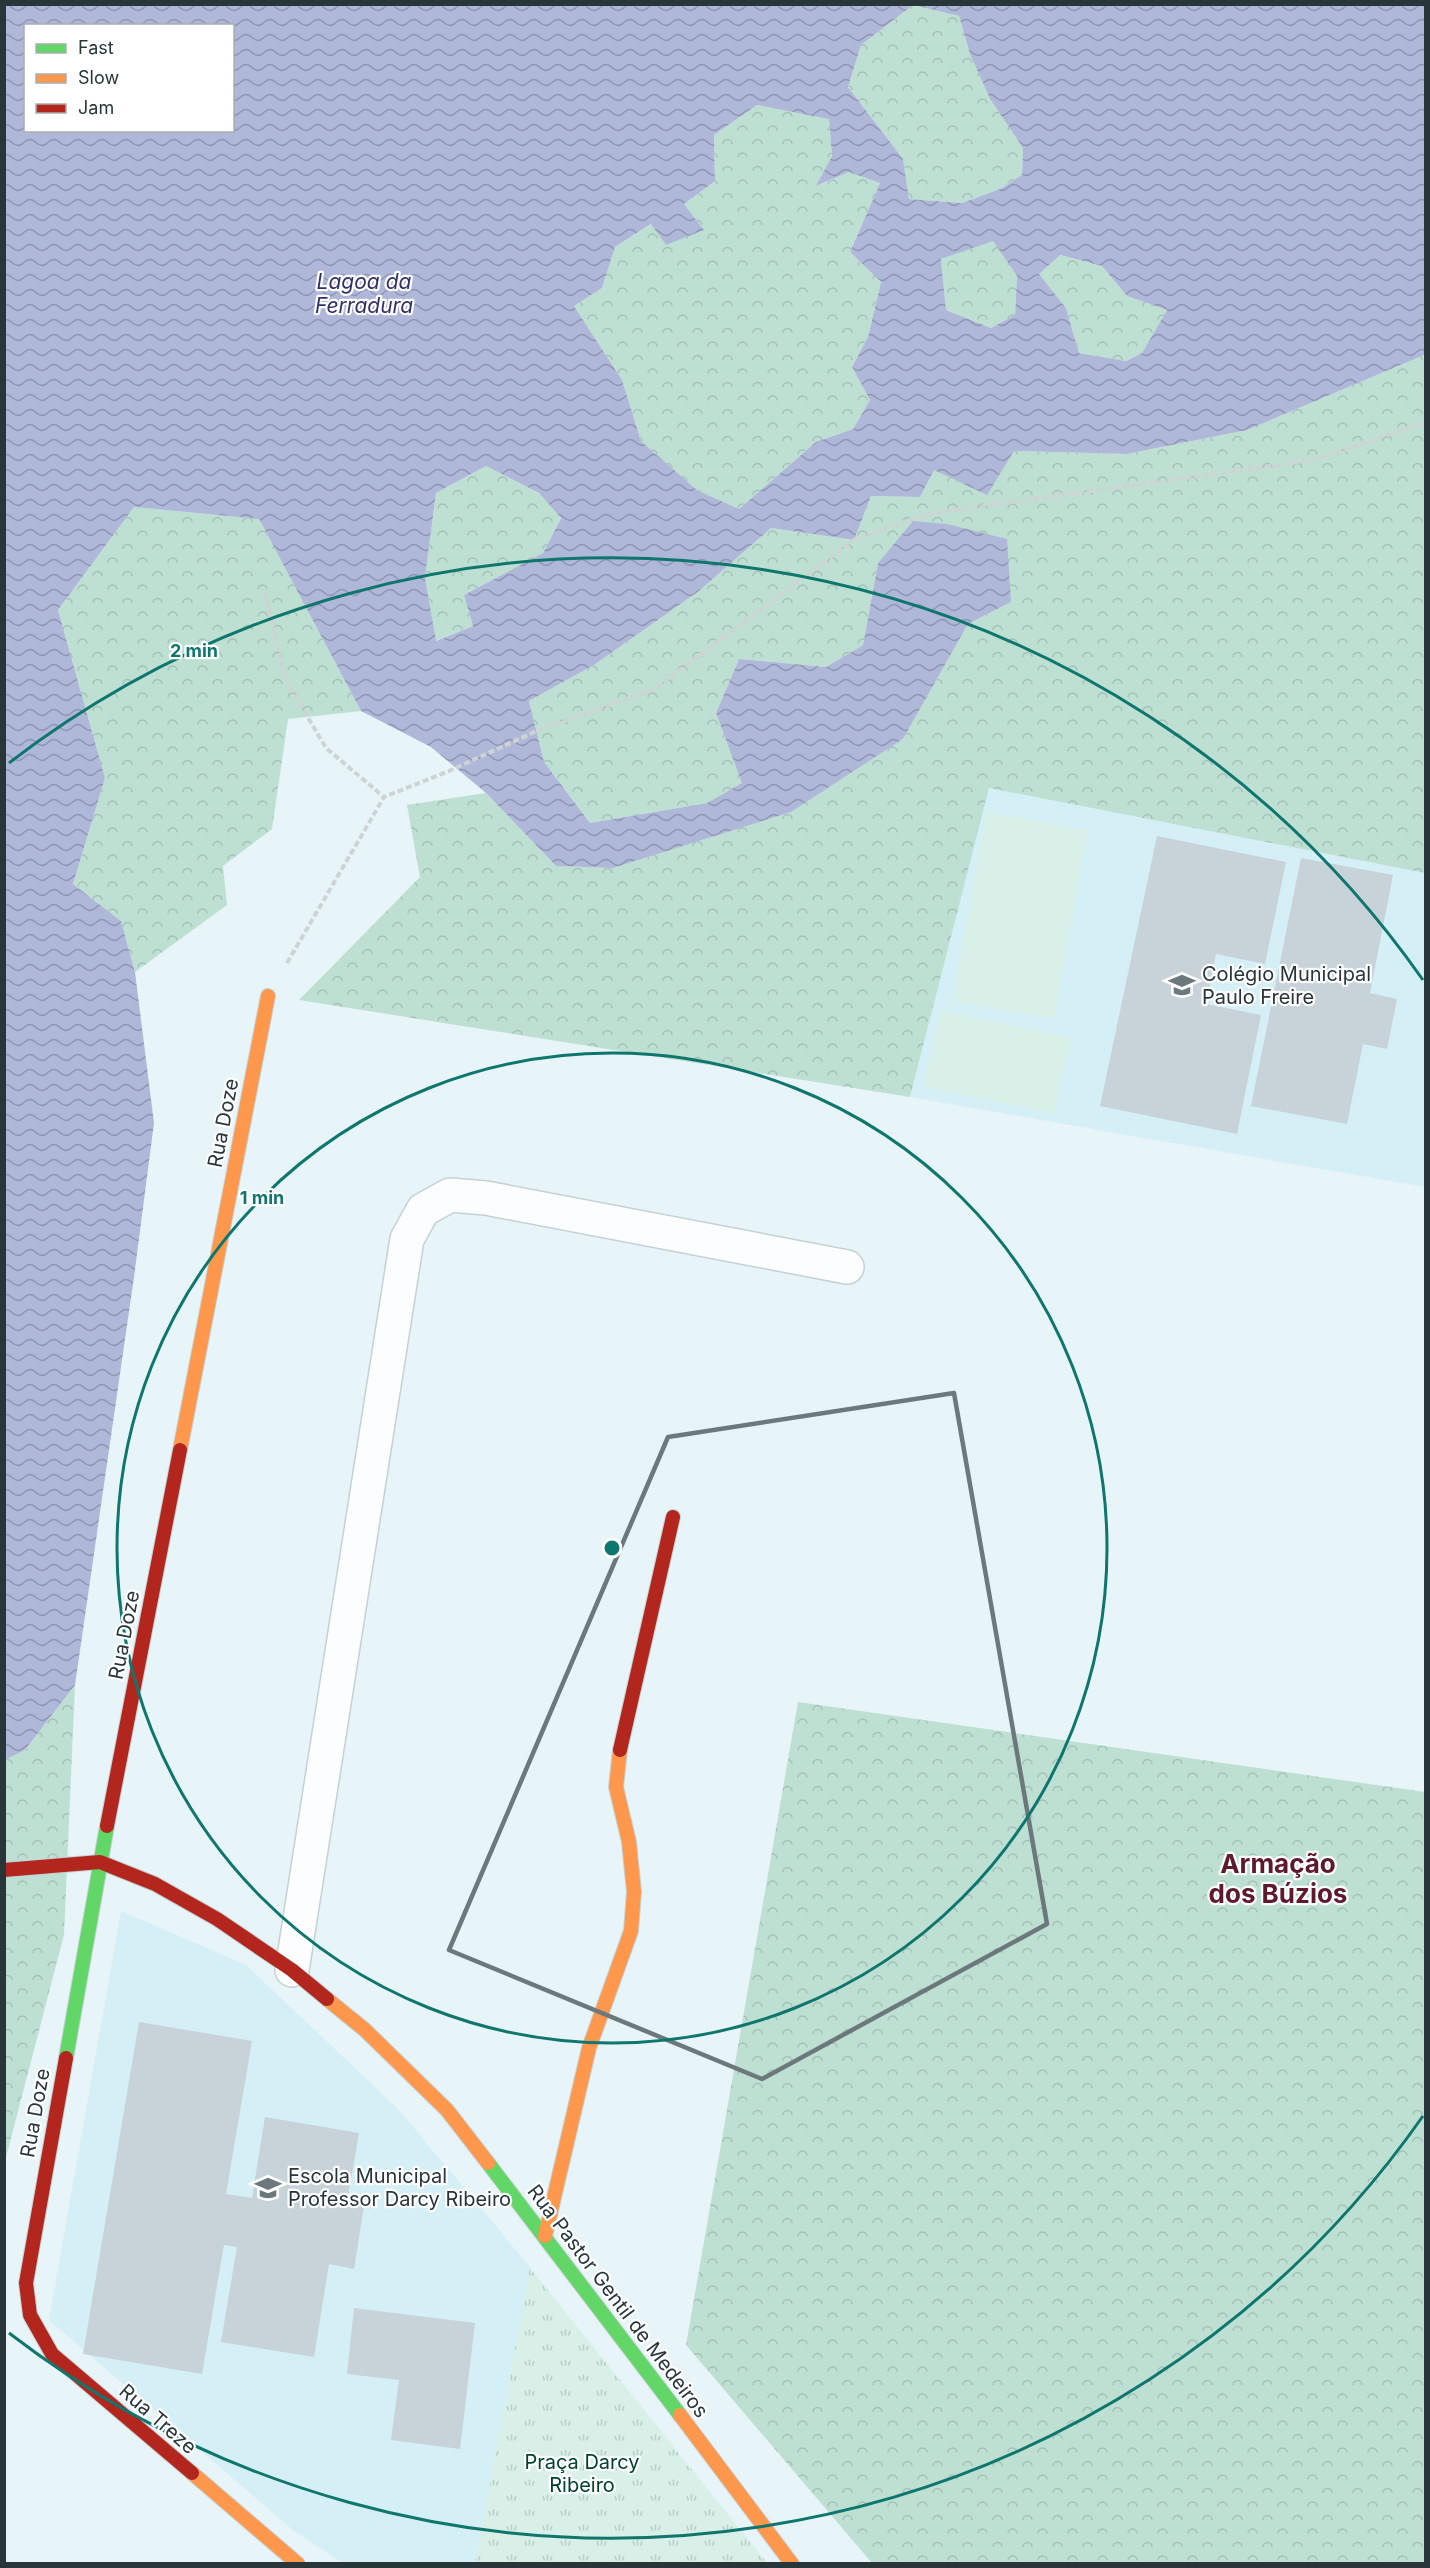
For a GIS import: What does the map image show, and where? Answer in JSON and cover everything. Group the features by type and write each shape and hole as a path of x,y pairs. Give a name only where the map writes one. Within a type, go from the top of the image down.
{"street":[{"name":"Rua Doze","path":"26,2283 100,1862 268,996"},
{"path":"292,1970 406,1239 423,1210 450,1196 486,1198 847,1267"},
{"path":"545,2236 589,2048 631,1932 634,1892 629,1842 616,1787 621,1742 673,1517"},
{"name":"Rua Pastor Gentil de Medeiros","path":"4,1870 100,1862 155,1884 206,1913 292,1970 365,2030 447,2110 792,2564"},
{"name":"Rua Treze","path":"26,2283 30,2315 52,2354 298,2564"}],"path":[{"path":"268,996 384,797 449,771 543,728 653,690 854,540 927,514 1313,460 1425,422"},
{"path":"265,592 285,679 326,748 384,797"}],"highlighted area":[{"path":"954,1393 1047,1924 762,2079 449,1950 668,1437"}],"shaded area":[{"name":"Colégio Municipal Paulo Freire","path":"988,788 1425,873 1425,1187 910,1097"},
{"name":"Escola Municipal Professor Darcy Ribeiro","path":"121,1911 246,1965 398,2109 530,2267 475,2563 343,2563 294,2531 49,2320"}],"green space":[{"path":"913,5 959,16 970,54 990,99 1023,148 1022,175 1000,189 962,203 909,199 903,159 848,87 861,45"},
{"path":"757,105 829,118 832,156 817,186 849,172 880,183 850,252 881,282 868,337 852,367 870,400 853,429 816,442 739,509 697,490 641,441 622,380 574,306 602,288 615,247 652,224 666,245 703,229 684,204 715,181 714,135"},
{"path":"993,240 1017,276 1015,315 991,328 946,310 941,259"},
{"path":"1059,255 1102,266 1127,296 1167,310 1142,353 1126,361 1079,353 1066,308 1039,274"},
{"path":"1425,354 1425,873 989,788 910,1097 299,1000 420,877 407,805 486,793 556,866 613,868 790,812 903,739 968,624 1011,602 878,563 863,645 826,667 739,659 716,713 743,783 707,803 590,823 544,762 529,701 594,665 699,591 771,528 854,540 871,496 920,497 934,470 1014,451 1127,454 1247,430"},
{"path":"486,466 539,493 561,517 543,553 464,595 473,626 435,641 425,578 436,493"},
{"path":"134,507 259,519 361,711 288,719 272,829 223,866 227,905 135,972 121,921 73,884 105,778 58,610"},
{"path":"986,812 1088,830 1054,1019 952,1001"},
{"path":"940,1010 1071,1038 1054,1114 924,1086"},
{"path":"75,1685 64,1935 5,2161 5,1760 25,1750"},
{"path":"798,1702 1425,1792 1425,2563 872,2563 686,2345"},
{"name":"Praça Darcy Ribeiro","path":"530,2268 767,2563 475,2563"}],"water":[{"name":"Lagoa da Ferradura","path":"5,4 1425,5 1426,354 1247,430 1127,454 1014,451 987,495 934,470 920,497 871,496 854,540 771,528 699,591 594,665 529,701 544,762 590,823 707,803 742,783 716,713 739,659 826,667 863,645 878,563 913,521 947,524 1007,539 1011,602 968,624 903,739 791,812 613,868 556,866 486,793 431,747 361,711 259,519 134,507 58,610 105,778 73,884 121,921 135,972 154,1123 75,1685 25,1750 5,1760","holes":["913,5 959,16 970,54 990,99 1023,148 1022,175 1000,189 962,203 909,199 903,159 848,87 861,45","757,105 829,119 832,156 816,186 849,172 880,183 850,252 881,282 868,337 852,367 870,400 853,429 816,442 739,509 697,490 641,441 622,380 574,306 602,288 615,247 651,224 666,245 704,230 684,204 715,181 714,135","993,241 1017,276 1015,315 991,328 946,310 941,259","1060,255 1102,266 1127,296 1167,310 1142,353 1126,361 1079,353 1066,308 1039,274","486,466 539,493 561,518 543,553 464,595 473,626 436,641 425,578 436,493"]}],"building":[{"path":"1157,836 1286,862 1265,964 1216,954 1206,1004 1261,1015 1237,1134 1100,1106"},
{"path":"1301,858 1393,875 1370,993 1397,999 1387,1049 1363,1044 1347,1124 1251,1106"},
{"path":"139,2022 252,2041 226,2194 252,2198 265,2117 359,2133 347,2203 364,2206 354,2269 329,2264 314,2357 221,2342 237,2247 224,2245 202,2374 83,2354"},
{"path":"354,2308 475,2323 460,2449 391,2440 399,2380 347,2374"}],"traffic: fast":[{"path":"66,2058 107,1826"},
{"path":"488,2163 680,2415"}],"traffic: slow":[{"path":"180,1450 268,996"},
{"path":"545,2236 589,2048 631,1931 634,1892 629,1842 616,1787 620,1750"},
{"path":"327,1999 365,2030 447,2110 488,2163"},
{"path":"680,2415 792,2564"},
{"path":"192,2473 298,2564"}],"traffic: jam":[{"path":"107,1826 180,1450"},
{"path":"620,1750 673,1517"},
{"path":"4,1870 100,1862 155,1884 217,1919 292,1970 327,1999"},
{"path":"66,2058 26,2283 30,2315 52,2354 192,2473"}],"place":[{"name":"Colégio Municipal Paulo Freire","path":"1182,985"},
{"name":"Escola Municipal Professor Darcy Ribeiro","path":"268,2188"}],"district":[{"name":"Armação dos Búzios","path":"1278,1878"}]}
